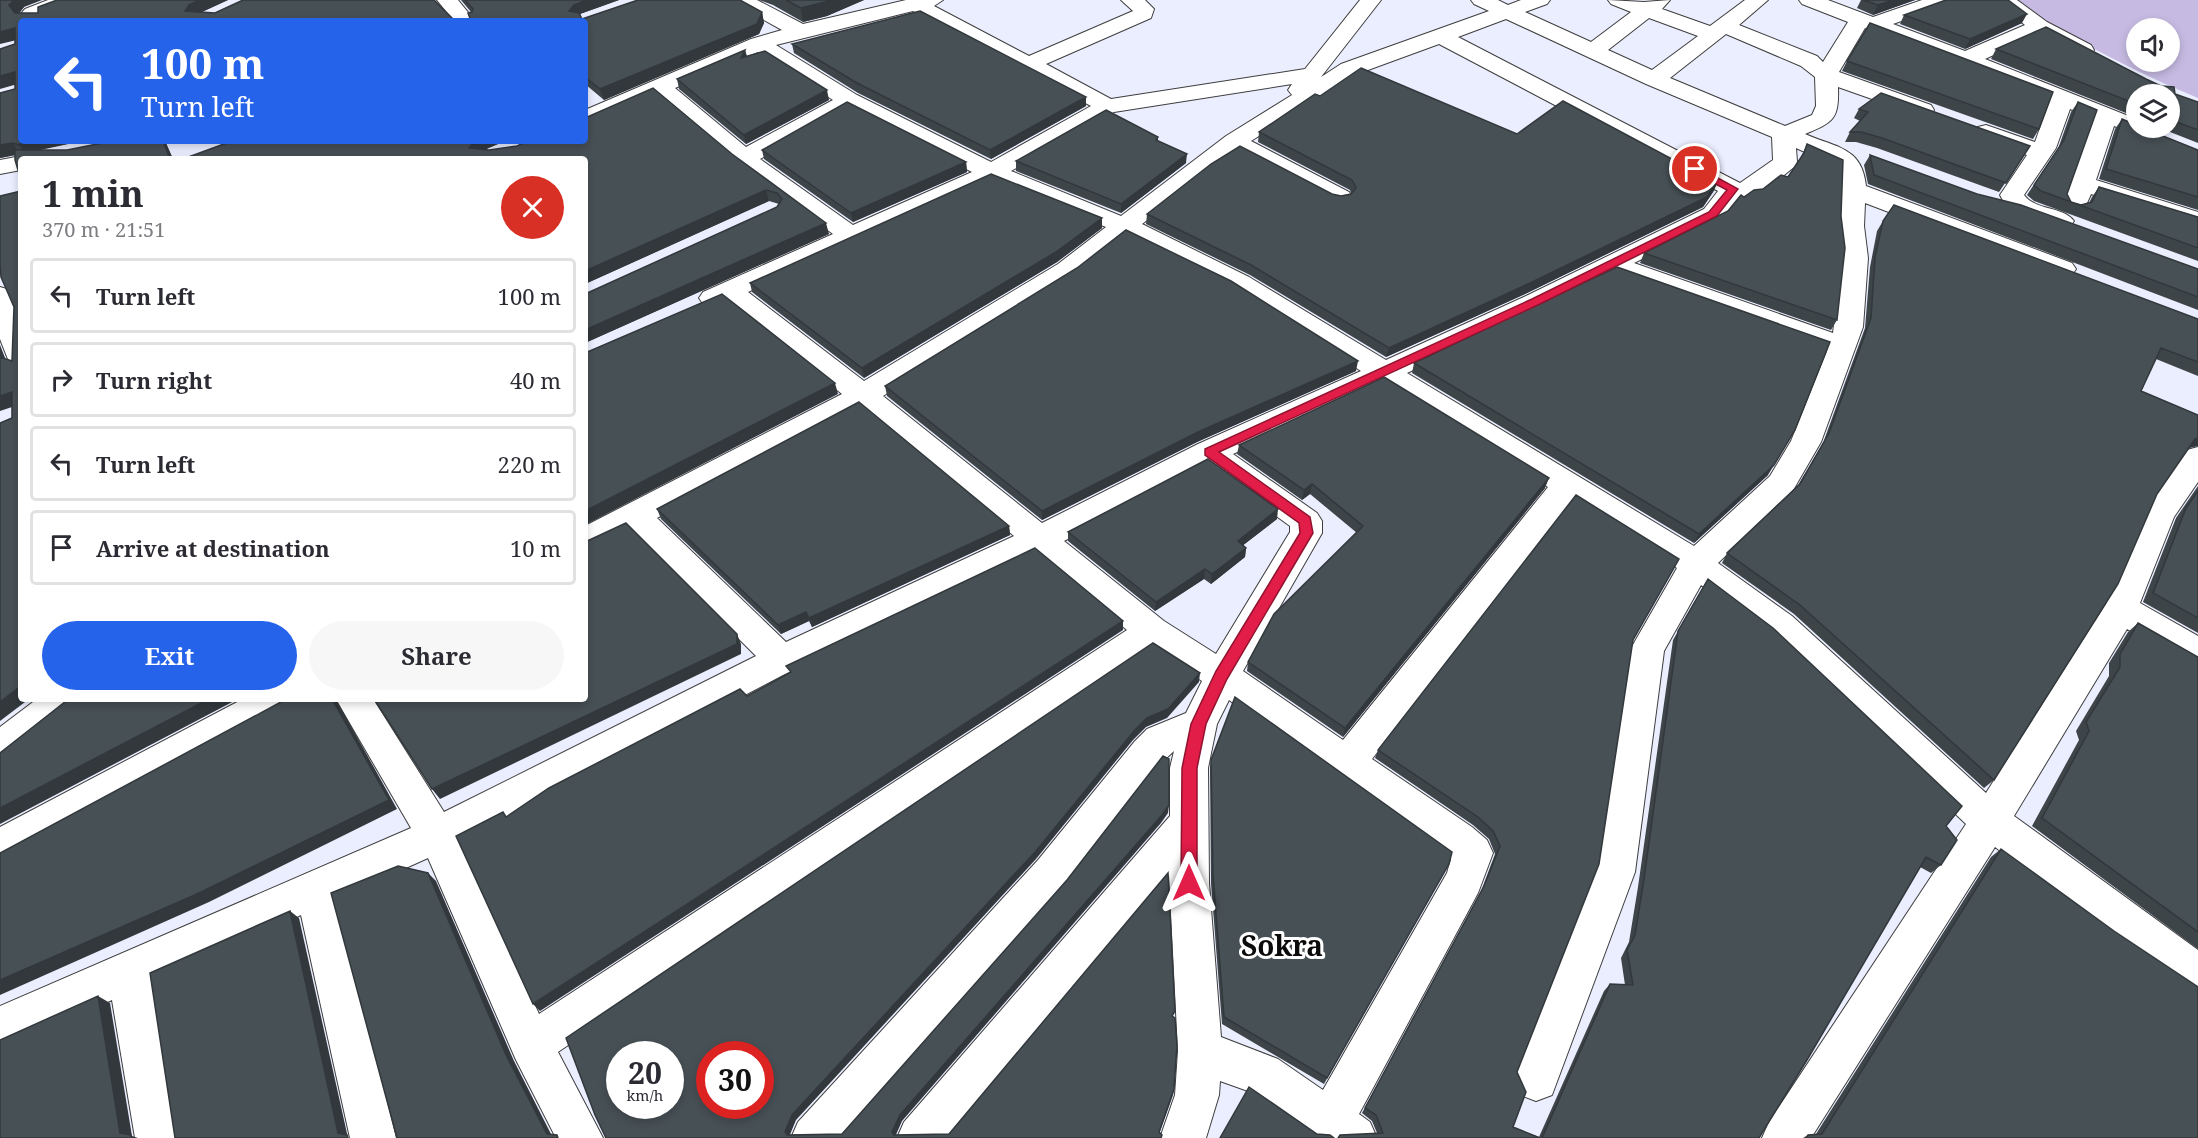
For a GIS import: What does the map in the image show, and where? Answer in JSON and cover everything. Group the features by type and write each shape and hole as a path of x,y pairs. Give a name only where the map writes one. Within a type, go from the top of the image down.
{"street":[{"path":"31,18 29,16 32,13 67,0"},
{"path":"447,0 462,18"},
{"path":"742,0 800,31"},
{"path":"1028,64 1144,14 1144,9 1131,0"},
{"path":"1285,109 1371,0"},
{"path":"1480,0 1654,79 1850,163 1854,190 1851,226 1855,258 1849,327 1806,442 1781,484 1696,564 1647,650 1615,872 1536,1079"},
{"path":"588,539 863,395 1067,270 1234,141 1349,69 1539,0"},
{"path":"1618,0 1653,5 1809,61 1826,75 2042,152"},
{"path":"1654,79 1758,0"},
{"path":"1809,0 1859,14 2126,123"},
{"path":"1859,14 1942,0"},
{"path":"2004,0 2040,26 2098,58"},
{"path":"588,117 759,44 800,31 924,2 1028,64 1108,106"},
{"path":"1593,51 1653,5"},
{"path":"1784,135 1822,119 1827,106 1826,75 1859,14"},
{"path":"1966,59 2040,26"},
{"path":"1438,35 1733,189 1748,192 1785,162 1784,135"},
{"path":"759,44 849,100 992,172 1125,226 1240,283 1696,564 1788,633 1990,821 2198,975"},
{"path":"688,309 992,172 1108,106 1312,74"},
{"path":"659,87 744,158 852,236"},
{"path":"2024,208 2014,200 2012,195 2042,152 2062,98"},
{"path":"744,158 849,100"},
{"path":"1991,200 2024,208 2078,227 2084,184 2106,115"},
{"path":"1234,141 1340,196"},
{"path":"1826,152 1843,150 1868,155"},
{"path":"0,167 18,164"},
{"path":"2084,184 2198,220"},
{"path":"0,1028 438,835 782,660 1039,539 1209,452 1536,302 1713,214 1733,189"},
{"path":"1854,190 1964,220 2089,279"},
{"path":"1610,264 1842,346"},
{"path":"729,291 863,395 1152,631 1222,676 1473,853 1464,880 1343,1129 1262,1075 1200,1051"},
{"path":"0,296 18,351"},
{"path":"1183,1138 1197,1095 1200,1051 1189,883 1189,768 1199,724 1222,676 1306,533 1306,521 1209,452"},
{"path":"1785,1138 1990,821 2121,609 2160,513 2198,458"},
{"path":"1347,763 1567,485"},
{"path":"634,515 782,660"},
{"path":"2121,609 2198,653"},
{"path":"531,1045 1152,631"},
{"path":"0,749 59,702"},
{"path":"0,847 270,702"},
{"path":"356,702 438,835 531,1045 580,1138"},
{"path":"814,1138 1017,913 1148,752 1160,740 1199,724"},
{"path":"920,1138 1189,822"},
{"path":"315,889 373,1138"},
{"path":"128,971 158,1138"}],"shaded area":[{"path":"2011,0 2198,0 2198,98 2180,91 2180,84 2165,84 2140,72 2180,72 2180,18 2126,18 2126,65 2079,41"}],"building":[{"path":"0,0 14,0 9,5 15,13 38,13 38,7 57,0 199,0 189,5 185,11 215,13 243,0 434,0 452,18 18,18 19,145 12,143 0,145 0,93 15,89 15,72 0,76 0,49 15,44 15,28 0,32"},
{"path":"465,0 587,0 574,5 569,11 579,13 582,18 470,18 468,13 473,9"},
{"path":"638,0 740,0 762,12 757,24 600,89 588,79 588,18 585,18"},
{"path":"786,0 830,0 801,8"},
{"path":"1863,0 1893,0 1878,5"},
{"path":"1946,0 2008,0 2027,14 1970,39 1904,15"},
{"path":"920,11 1086,97 990,150 857,83 792,44"},
{"path":"1870,23 2053,92 2039,129 1847,61"},
{"path":"2046,27 2126,69 2126,72 2133,72 2157,84 2126,84 2126,100 1996,49"},
{"path":"745,50 741,58 765,51 827,90 744,135 677,79"},
{"path":"1361,68 1517,134 1563,101 1717,183 1707,197 1528,284 1389,348 1251,265 1147,214 1211,164 1240,146 1332,194 1341,196 1351,194 1356,188 1352,180 1259,132 1315,94 1320,96"},
{"path":"653,88 732,154 826,223 588,329 588,293 777,207 782,199 777,193 766,190 588,270 588,156 191,156 224,144 472,144 469,148 489,150 521,144 588,144 588,117"},
{"path":"1881,93 2030,146 2006,183 1882,138 1861,132 1850,132 1868,112 1859,109"},
{"path":"2180,96 2198,102 2198,130 2180,123"},
{"path":"847,102 966,162 851,213 762,150"},
{"path":"2078,102 2097,110 2067,194 2071,202 2041,191 2034,185 2064,140"},
{"path":"1106,110 1158,137 1156,140 1187,154 1121,204 1016,161"},
{"path":"2122,119 2126,121 2126,138 2168,138 2198,150 2198,197 2106,169"},
{"path":"97,144 164,144 169,156 18,156 18,170 15,160 15,150 67,150"},
{"path":"1807,144 1843,160 1841,216 1845,248 1837,320 1644,253 1728,211 1741,195 1744,197 1754,190 1763,189 1781,175 1788,177 1804,153"},
{"path":"1870,155 1977,194 2021,205 2198,269 2198,297 1874,175"},
{"path":"991,174 1102,218 1056,252 862,368 750,283"},
{"path":"2099,187 2198,217 2198,248 2073,203 2081,205 2092,202"},
{"path":"18,192 18,688 0,702 0,423 12,418 12,392 0,396 0,357 12,361 14,307 1,277 0,196"},
{"path":"1894,205 2198,319 2198,362 2161,348 2141,391 2198,415 2198,438 2195,439 2157,494 2118,584 1994,780 1800,605 1727,553 1800,484 1829,433 1871,318 1875,257 1883,221"},
{"path":"1126,230 1231,281 1358,361 1198,432 1042,511 885,386 1077,268"},
{"path":"1617,267 1830,342 1795,430 1774,465 1699,534 1414,363"},
{"path":"722,294 835,383 588,509 588,352"},
{"path":"1384,377 1549,478 1345,728 1248,662 1274,614 1363,526 1312,484 1304,490 1239,445"},
{"path":"859,402 1009,526 809,618 806,612 778,625 657,509"},
{"path":"1208,459 1278,509 1238,541 1246,548 1212,574 1205,569 1156,602 1068,532"},
{"path":"2198,491 2198,618 2153,593 2186,508"},
{"path":"1576,495 1679,559 1633,640 1599,864 1517,1072 1526,1092 1513,1127 1540,1138 1338,1138 1340,1135 1383,1133 1376,1115 1365,1108 1484,886 1500,846 1493,831 1478,817 1378,750"},
{"path":"626,523 737,634 737,644 432,789 376,702 588,702 588,541"},
{"path":"1035,548 1123,621 533,1004 456,836 503,812 506,817 549,788 740,689 747,696 791,672 786,666"},
{"path":"1708,579 1773,628 1962,806 1946,826 1957,840 1941,865 1926,857 1759,1138 1542,1138 1610,984 1633,985 1627,950 1635,935 1644,879 1678,631"},
{"path":"2138,623 2198,657 2198,932 2042,818 2089,731 2086,722 2120,667 2120,654"},
{"path":"1153,643 1200,673 1168,709 1147,718 1134,731 1036,851 792,1115 785,1132 787,1135 842,1134 1067,880 1163,756 1169,759 1169,805 1162,815 900,1115 892,1132 894,1135 949,1134 1168,873 1175,1011 1172,1016 1175,1018 1177,1045 1174,1089 1159,1132 1162,1135 1161,1138 606,1138 566,1038"},
{"path":"1235,697 1452,852 1449,864 1327,1078 1224,1017 1213,875 1211,760"},
{"path":"65,702 203,702 0,808 0,753"},
{"path":"281,702 334,702 389,800 197,894 0,980 0,853"},
{"path":"2001,849 2114,931 2198,987 2198,1138 1806,1138 1808,1135 1822,1134"},
{"path":"398,866 428,873 506,1055 547,1134 557,1135 558,1138 397,1138 331,893"},
{"path":"290,911 338,1133 347,1135 348,1138 175,1138 150,973"},
{"path":"98,996 120,1133 131,1135 131,1138 0,1138 0,1040"},
{"path":"1249,1087 1317,1134 1330,1135 1334,1138 1220,1138"}],"district":[{"name":"Sokra","path":"1282,946"}],"route":[{"path":"1189,883 1189,768 1199,724 1222,676 1306,533 1306,521 1209,452 1383,373 1475,328 1536,302 1590,273 1713,214 1733,189 1695,169"}]}
